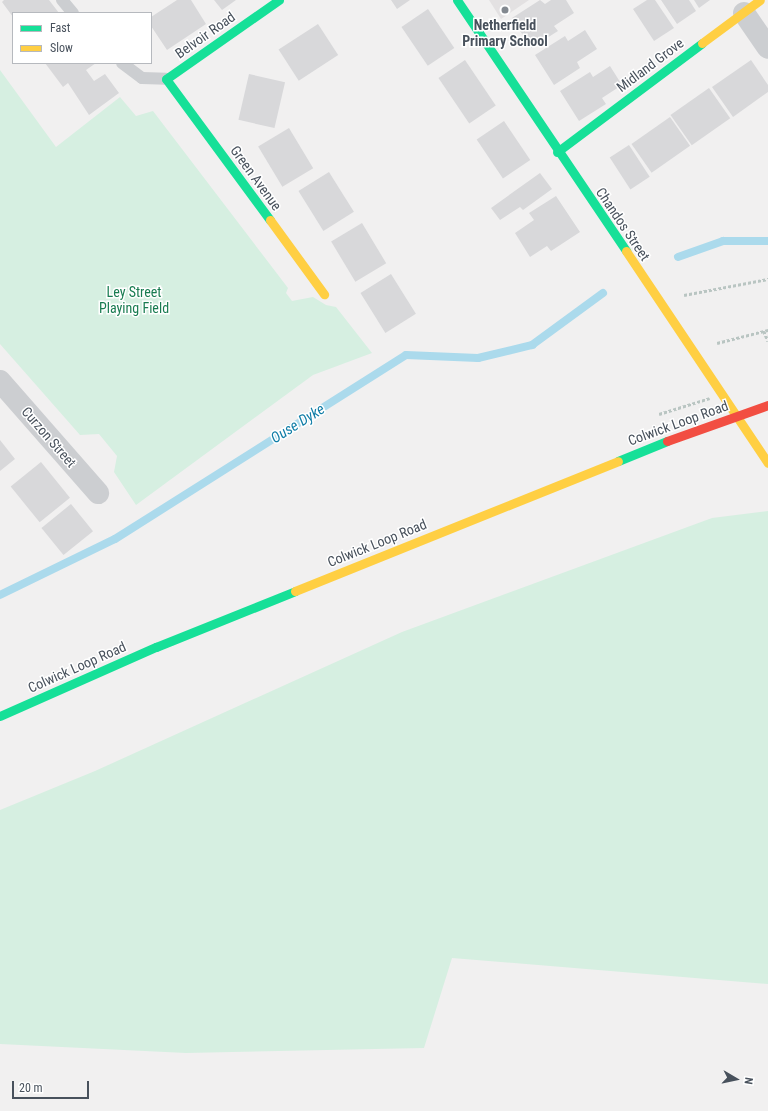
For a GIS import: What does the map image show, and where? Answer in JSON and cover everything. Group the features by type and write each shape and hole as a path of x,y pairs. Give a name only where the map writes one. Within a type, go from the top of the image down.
{"street":[{"name":"Belvoir Road","path":"166,79 279,0"},
{"name":"Chandos Street","path":"457,0 557,152 768,463"},
{"name":"Midland Grove","path":"557,152 752,6"},
{"path":"752,6 768,48"},
{"name":"Green Avenue","path":"166,79 324,294"},
{"name":"Curzon Street","path":"0,381 98,494"},
{"name":"Colwick Loop Road","path":"0,716 156,647 667,441 768,405"}],"lane":[{"path":"62,0 72,12"},
{"path":"123,64 142,78 166,79"}],"path":[{"path":"658,300 768,279"},
{"path":"691,350 768,330"},
{"path":"764,331 768,341"}],"shaded area":[{"name":"Netherfield Primary School","path":"489,0 529,0 501,19"}],"green space":[{"name":"Ley Street Playing Field","path":"0,70 56,147 120,97 136,116 153,111 288,288 286,293 292,301 313,297 326,305 336,307 372,353 313,375 136,505 114,472 117,456 99,434 80,435 0,344"},
{"path":"768,511 768,984 452,958 424,1048 186,1053 0,1044 0,810 95,771 402,632 712,518"}],"building":[{"path":"4,0 49,0 58,12 12,12 12,16 2,2"},
{"path":"177,0 191,0 206,24 167,50 152,28 152,16"},
{"path":"214,0 236,0 222,10"},
{"path":"391,0 410,0 397,9"},
{"path":"540,0 545,4 551,0 566,0 574,13 554,26 558,31 531,48 512,18"},
{"path":"647,0 655,0 674,28 654,41 633,9"},
{"path":"661,0 689,0 696,11 677,24"},
{"path":"694,0 710,0 699,8"},
{"path":"428,9 454,48 428,66 401,27"},
{"path":"318,24 338,55 299,81 279,50"},
{"path":"585,30 597,49 577,62 580,68 554,85 535,55 565,36 568,41"},
{"path":"465,60 496,106 469,123 438,78"},
{"path":"751,60 768,85 768,92 733,117 712,87"},
{"path":"46,64 95,64 86,70 94,81 105,74 119,93 89,115 68,83 63,87"},
{"path":"610,66 622,85 602,98 606,104 579,121 560,91 590,72 593,77"},
{"path":"249,74 285,82 274,128 238,120"},
{"path":"709,88 730,118 692,145 670,115"},
{"path":"670,117 690,146 652,173 631,144"},
{"path":"504,121 530,160 503,178 477,139"},
{"path":"289,128 313,168 282,187 258,147"},
{"path":"629,145 650,177 630,189 610,158"},
{"path":"329,172 354,212 323,231 298,191"},
{"path":"540,173 552,189 523,210 520,207 500,220 491,208"},
{"path":"556,196 580,232 551,251 547,246 530,257 515,233 534,220 529,213"},
{"path":"362,223 386,263 355,282 331,242"},
{"path":"391,274 416,314 385,333 360,293"},
{"path":"0,440 15,459 0,471"},
{"path":"41,462 70,498 40,522 11,487"},
{"path":"71,504 93,531 63,555 41,528"}],"waterway":[{"name":"Ouse Dyke","path":"678,257 723,241 768,241"},
{"name":"Ouse Dyke","path":"0,595 115,539 406,355 478,358 532,345 603,293"}],"traffic: fast":[{"path":"270,220 166,79 279,0"},
{"path":"457,0 626,251"},
{"path":"557,152 702,43"},
{"path":"618,461 667,441"},
{"path":"0,716 156,647 295,591"}],"traffic: slow":[{"path":"702,43 760,0"},
{"path":"270,220 324,294"},
{"path":"626,251 768,463"},
{"path":"295,591 618,461"}],"traffic: jam":[{"path":"667,441 768,405"}],"place":[{"name":"Netherfield Primary School","path":"505,10"}]}
